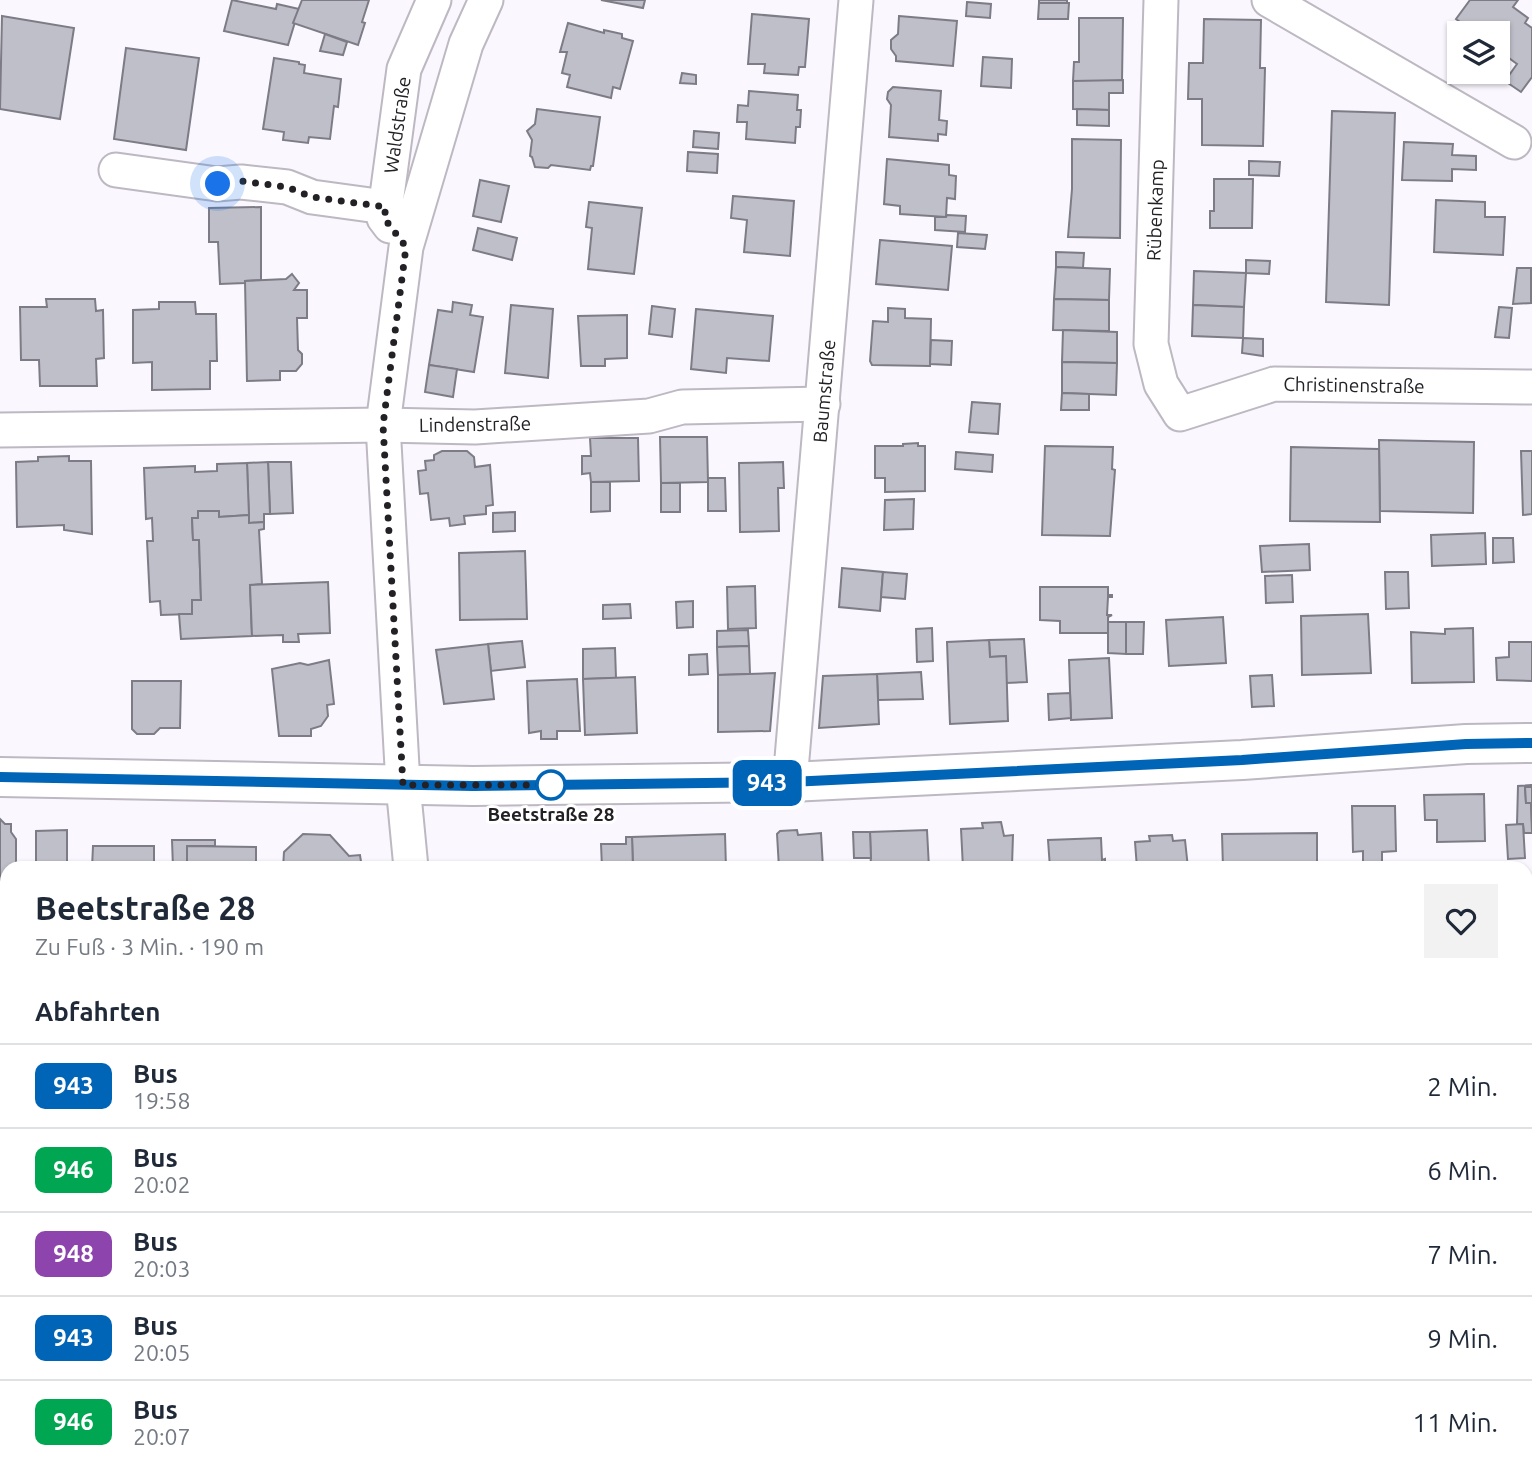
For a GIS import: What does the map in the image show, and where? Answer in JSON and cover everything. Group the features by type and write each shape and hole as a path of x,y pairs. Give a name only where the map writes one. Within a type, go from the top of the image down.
{"main road":[{"path":"0,777 403,785 790,782 1228,761 1466,744 1532,743"}],"street":[{"name":"Waldstraße","path":"406,247 384,218 404,69 434,0"},
{"name":"Waldstraße","path":"410,861 403,785 383,425 406,247 466,44 486,0"},
{"name":"Baumstraße","path":"790,782 856,0"},
{"name":"Rübenkamp","path":"1161,0 1151,344 1161,384 1181,414"},
{"path":"1269,0 1514,142"},
{"path":"116,170 218,184 241,181 287,187 312,197 386,207"},
{"name":"Christinenstraße","path":"1181,414 1274,383 1532,387"},
{"name":"Lindenstraße","path":"0,430 383,425 475,427 649,416 682,407 823,404"}],"building":[{"path":"232,0 276,9 277,4 299,9 288,45 224,31"},
{"path":"302,0 369,0 358,45 293,23"},
{"path":"601,0 645,0 643,8"},
{"path":"1039,0 1067,0 1067,3 1039,3"},
{"path":"1470,0 1518,0 1513,7 1528,18 1525,23 1532,28 1532,77 1521,92 1509,84 1510,74 1517,64 1510,59 1510,21 1456,19"},
{"path":"967,2 991,4 990,18 966,16"},
{"path":"1039,3 1069,3 1068,19 1038,19"},
{"path":"752,14 809,19 805,67 799,67 798,75 764,73 765,64 748,64"},
{"path":"2,16 74,28 60,119 0,109"},
{"path":"899,16 957,21 953,66 896,61 891,40 898,34"},
{"path":"1079,18 1123,18 1122,81 1073,81 1074,62 1079,62"},
{"path":"1204,19 1261,20 1260,68 1265,68 1263,146 1202,145 1202,99 1188,99 1189,63 1203,63"},
{"path":"568,23 604,33 604,30 622,34 622,38 633,41 620,89 613,87 611,98 567,87 570,75 562,73 567,52 560,52"},
{"path":"325,34 347,42 343,55 320,51"},
{"path":"126,48 199,58 186,150 114,139"},
{"path":"983,57 1012,59 1011,88 981,86"},
{"path":"274,58 305,65 304,73 341,79 330,139 309,137 308,143 283,140 284,132 263,129"},
{"path":"682,73 696,75 696,84 680,83"},
{"path":"1123,80 1123,93 1109,93 1109,110 1073,109 1073,81"},
{"path":"893,87 941,91 939,120 947,121 946,135 938,134 938,141 889,137 891,105 887,99 888,92"},
{"path":"749,91 798,95 800,127 796,127 795,143 746,139 747,122 737,122 738,105 748,106"},
{"path":"537,109 600,117 593,166 590,170 551,165 548,168 535,167 530,156 532,140 527,131 535,124"},
{"path":"1077,109 1109,110 1109,126 1077,125"},
{"path":"1332,111 1395,113 1389,305 1326,302"},
{"path":"694,131 719,133 718,149 693,147"},
{"path":"1072,139 1121,140 1120,238 1068,237"},
{"path":"1404,142 1453,144 1452,155 1476,156 1476,170 1452,169 1452,181 1402,180"},
{"path":"688,152 718,154 717,173 687,171"},
{"path":"887,159 949,165 949,175 956,176 955,199 947,198 946,217 900,214 900,206 884,204"},
{"path":"1249,161 1280,162 1279,176 1249,175"},
{"path":"1214,179 1253,179 1252,228 1210,228 1210,211 1214,211"},
{"path":"480,180 509,186 501,222 473,216"},
{"path":"733,196 794,201 790,256 744,252 747,220 731,218"},
{"path":"1436,200 1485,202 1485,217 1505,217 1503,255 1434,252"},
{"path":"589,202 642,208 634,274 588,269 592,228 586,227"},
{"path":"261,207 261,280 220,284 218,242 209,242 209,208"},
{"path":"966,216 965,232 935,230 935,217"},
{"path":"478,228 517,238 512,260 473,250"},
{"path":"958,233 987,235 985,249 957,247"},
{"path":"880,240 952,246 948,290 876,284"},
{"path":"1056,252 1084,253 1083,268 1056,267"},
{"path":"1246,260 1270,261 1269,274 1246,273"},
{"path":"1056,267 1110,269 1109,300 1054,299"},
{"path":"1517,268 1531,268 1531,303 1513,304"},
{"path":"1194,271 1246,273 1244,307 1193,305"},
{"path":"292,274 299,283 294,290 307,290 307,318 297,318 298,350 302,354 302,364 296,371 280,371 280,380 247,381 245,281 286,279"},
{"path":"46,299 95,299 96,311 103,310 104,358 96,359 97,386 40,386 39,360 21,360 20,307 47,307"},
{"path":"1054,299 1109,300 1109,331 1053,330"},
{"path":"159,302 195,302 196,314 216,314 217,361 210,361 210,389 152,390 152,362 133,363 133,310 159,309"},
{"path":"453,302 472,305 470,315 483,317 474,372 429,365 438,310 452,312"},
{"path":"511,305 553,309 548,378 505,373"},
{"path":"1193,305 1244,307 1243,338 1192,336"},
{"path":"652,306 675,309 672,337 649,334"},
{"path":"1499,307 1512,308 1509,338 1495,337"},
{"path":"888,308 905,309 905,318 931,319 930,366 872,365 873,321 888,322"},
{"path":"696,309 773,316 769,361 727,358 726,373 691,369"},
{"path":"627,315 627,358 605,359 605,366 581,366 578,316"},
{"path":"1063,330 1117,332 1117,363 1062,362"},
{"path":"1243,338 1263,339 1263,356 1242,353"},
{"path":"931,340 952,341 951,365 930,364"},
{"path":"1062,362 1117,363 1116,395 1062,393"},
{"path":"429,365 457,369 453,397 425,392"},
{"path":"1062,393 1089,394 1089,410 1061,410"},
{"path":"972,402 1000,404 998,434 969,432"},
{"path":"660,437 707,437 708,482 661,483"},
{"path":"590,438 638,438 639,481 591,482 590,473 582,474 582,456 591,456"},
{"path":"1379,440 1474,442 1473,513 1380,511"},
{"path":"918,443 918,446 925,446 925,491 885,492 885,478 875,478 875,446"},
{"path":"1045,446 1113,447 1112,469 1115,470 1110,536 1042,535"},
{"path":"1291,447 1379,449 1380,522 1290,521"},
{"path":"442,451 467,451 474,457 475,467 490,465 493,505 486,506 486,514 464,516 465,524 450,526 449,518 431,520 428,493 420,494 418,471 426,470 425,461 434,460 434,455"},
{"path":"1521,451 1532,451 1532,514 1523,515"},
{"path":"956,452 993,455 992,472 955,469"},
{"path":"69,456 69,461 91,461 92,534 64,530 64,525 17,527 16,462 38,461 38,457"},
{"path":"268,462 291,462 293,513 270,514"},
{"path":"268,462 270,514 264,514 264,522 249,523 247,463"},
{"path":"783,462 784,488 778,488 779,531 740,532 739,463"},
{"path":"247,463 249,515 219,517 219,511 198,511 198,518 192,518 193,540 199,540 201,600 192,600 192,614 161,615 160,601 150,602 147,541 153,541 152,518 146,519 144,468 195,466 195,472 217,471 217,464"},
{"path":"708,478 725,478 726,511 708,511"},
{"path":"591,482 610,482 610,511 591,512"},
{"path":"661,483 680,483 680,512 661,512"},
{"path":"914,499 913,529 884,530 885,500"},
{"path":"198,511 219,511 219,517 249,515 249,523 264,522 264,529 259,530 262,584 250,585 252,636 181,639 179,614 192,614 192,600 201,600 199,540 193,540 192,518 198,518"},
{"path":"515,512 515,531 493,532 493,513"},
{"path":"1485,533 1486,564 1432,566 1431,535"},
{"path":"1493,538 1513,538 1514,562 1493,563"},
{"path":"1309,544 1310,570 1262,572 1260,546"},
{"path":"525,551 527,619 460,620 459,553"},
{"path":"842,568 883,572 880,611 839,607"},
{"path":"883,572 907,574 905,599 881,597"},
{"path":"1385,572 1408,572 1409,608 1386,609"},
{"path":"1292,575 1293,602 1266,603 1265,576"},
{"path":"328,582 330,633 298,634 299,642 283,642 283,635 252,636 250,585"},
{"path":"755,586 756,628 728,629 727,587"},
{"path":"1040,587 1108,587 1108,595 1112,597 1108,597 1107,615 1112,615 1108,617 1108,633 1060,633 1060,621 1040,620"},
{"path":"693,601 693,627 677,628 676,602"},
{"path":"630,604 631,618 603,619 603,605"},
{"path":"1368,614 1371,673 1302,675 1301,616"},
{"path":"1223,617 1226,663 1169,666 1166,620"},
{"path":"1108,622 1126,622 1126,654 1108,653"},
{"path":"1126,622 1144,622 1143,654 1126,654"},
{"path":"932,628 933,661 917,662 916,629"},
{"path":"1473,628 1474,682 1412,683 1411,632 1445,634 1445,629"},
{"path":"748,630 749,646 717,647 717,631"},
{"path":"1024,639 1027,682 1006,683 1006,656 990,657 989,640"},
{"path":"989,640 990,657 1006,656 1008,721 950,724 947,642"},
{"path":"522,641 525,667 491,671 488,644"},
{"path":"1509,642 1532,642 1532,681 1497,680 1496,658 1509,657"},
{"path":"488,644 494,699 444,704 436,650"},
{"path":"749,646 750,674 718,675 717,647"},
{"path":"615,648 616,678 583,679 583,649"},
{"path":"707,654 708,674 689,675 689,655"},
{"path":"1109,658 1112,718 1071,720 1069,660"},
{"path":"329,660 334,704 327,705 328,716 321,726 311,729 311,736 279,736 272,669"},
{"path":"921,672 923,699 878,700 877,674"},
{"path":"775,673 770,731 718,732 718,675"},
{"path":"877,674 879,724 819,728 823,676"},
{"path":"1272,675 1274,706 1252,707 1250,676"},
{"path":"635,677 637,733 585,735 583,679"},
{"path":"577,679 580,731 557,731 557,739 541,739 541,731 529,733 527,681"},
{"path":"132,681 181,681 180,728 160,728 154,734 137,734 132,729"},
{"path":"1070,693 1071,718 1049,720 1048,694"},
{"path":"1532,785 1525,787 1526,803 1531,803 1532,833 1524,833 1523,824 1517,824 1518,786"},
{"path":"1525,787 1532,787 1532,823 1531,803 1526,803"},
{"path":"1484,794 1485,841 1437,842 1437,820 1425,820 1424,795"},
{"path":"1352,806 1395,806 1396,851 1382,852 1382,861 1363,861 1363,851 1353,852"},
{"path":"0,819 5,824 11,824 11,832 16,839 16,861 0,861"},
{"path":"1001,822 1004,836 1013,835 1012,861 963,861 961,829 983,828 982,823"},
{"path":"1523,824 1525,858 1508,859 1506,825"},
{"path":"67,830 67,861 36,861 36,831"},
{"path":"797,830 798,835 821,833 823,861 779,861 777,834 780,831"},
{"path":"927,830 929,861 871,861 870,832"},
{"path":"853,832 870,832 871,858 854,858"},
{"path":"1317,833 1317,861 1223,861 1222,834"},
{"path":"303,834 330,835 349,856 360,855 361,861 283,861 284,852"},
{"path":"725,834 726,861 633,861 632,837"},
{"path":"1172,835 1173,841 1185,840 1187,861 1136,861 1135,842 1150,841 1149,836"},
{"path":"626,837 632,837 633,861 602,861 601,844 626,844"},
{"path":"1101,838 1102,860 1105,861 1050,861 1048,840"},
{"path":"172,840 215,840 215,846 187,846 187,861 173,861"},
{"path":"93,846 154,846 154,861 92,861"},
{"path":"187,846 256,847 256,861 187,861"}],"bus line":[{"name":"943","path":"0,777 473,786 790,782 1242,760 1466,744 1532,743"}],"place":[{"name":"Beetstraße 28","path":"551,785"}],"route":[{"path":"218,184 241,181 287,187 312,197 386,207 384,218 406,247 383,425 403,785 551,785"}]}
